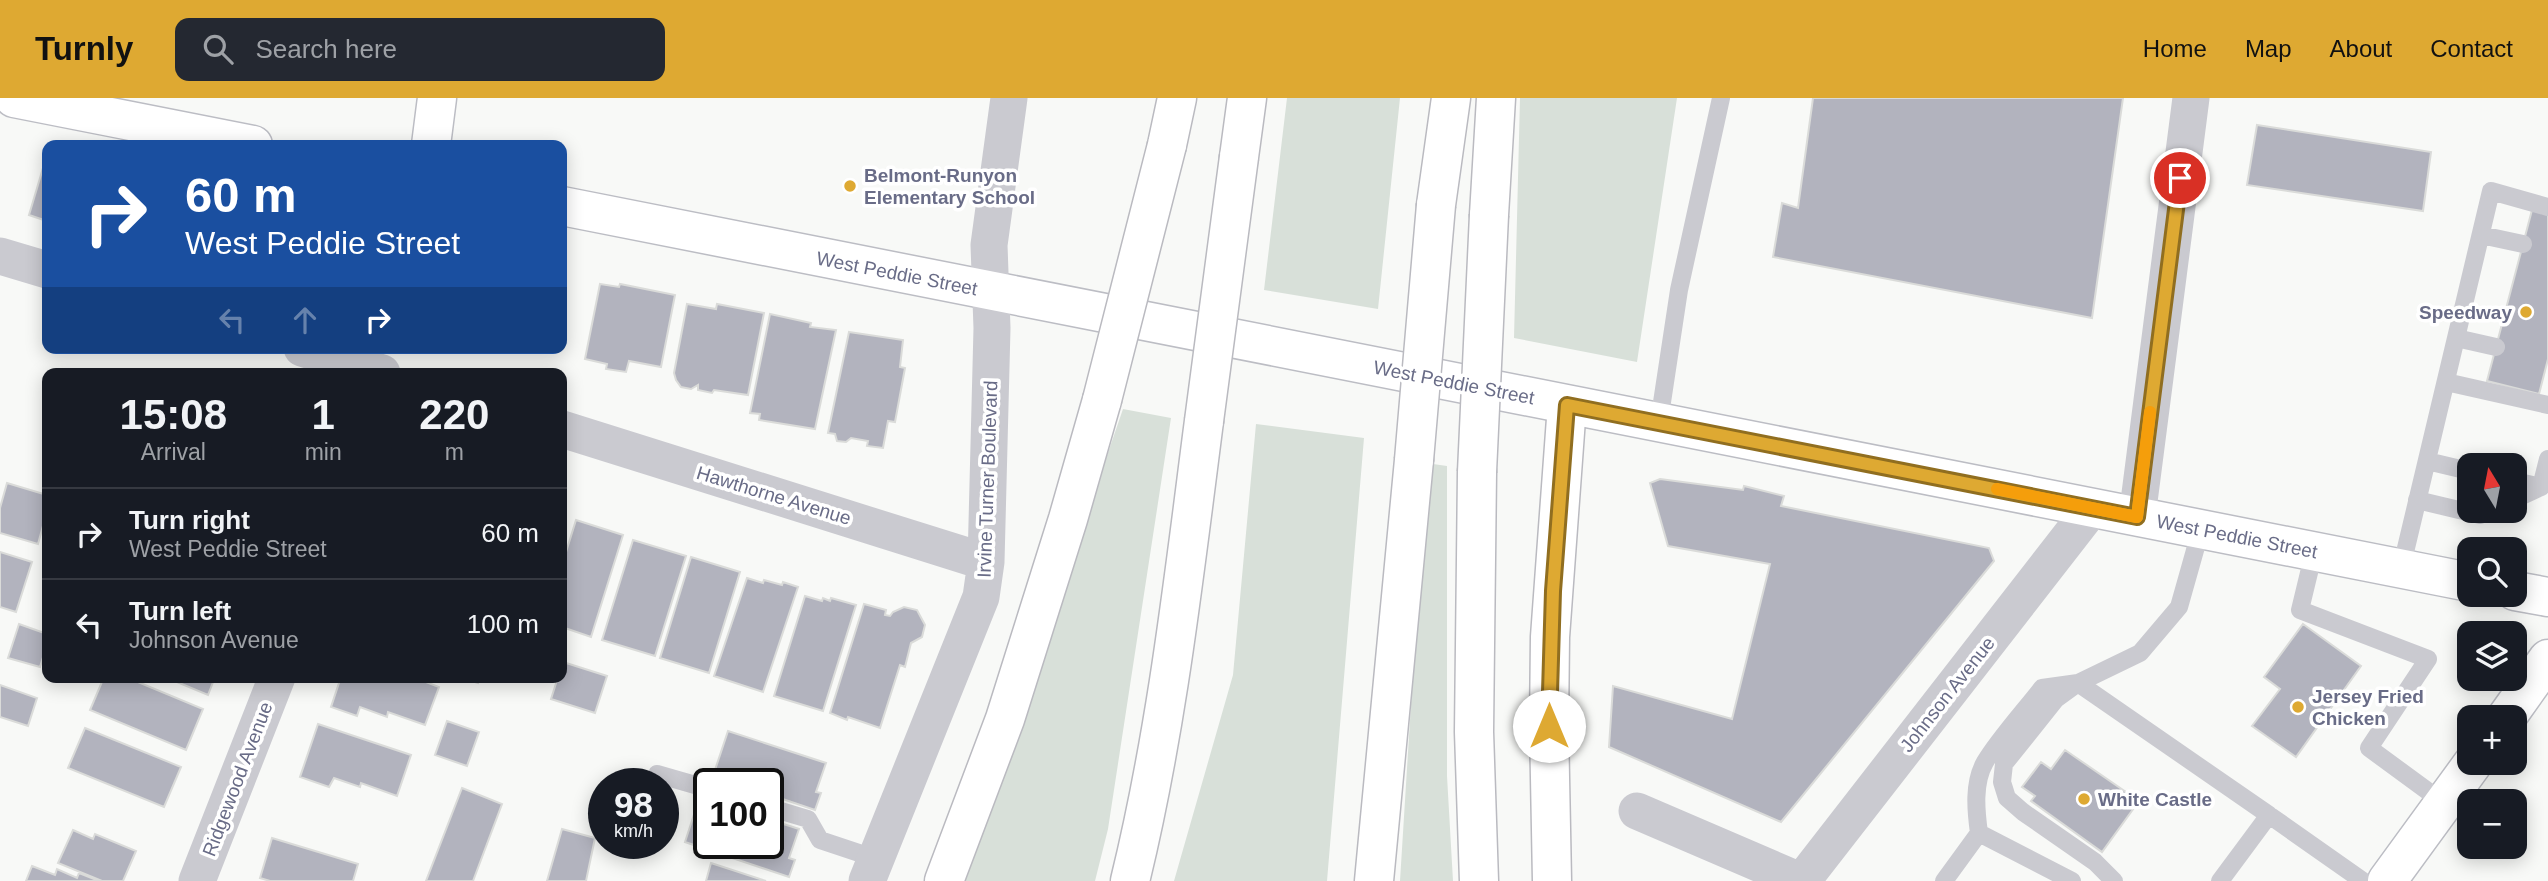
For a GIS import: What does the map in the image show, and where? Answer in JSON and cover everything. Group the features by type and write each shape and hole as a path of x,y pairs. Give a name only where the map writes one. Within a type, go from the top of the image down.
{"main road":[{"path":"14,98 228,140"},
{"path":"432,140 437,98"},
{"path":"944,881 1005,719 1068,519 1102,400 1177,98"},
{"path":"1130,881 1167,697 1247,98"},
{"path":"1374,881 1415,460 1436,205 1451,98"},
{"path":"1479,881 1474,705 1477,472 1496,98"},
{"name":"West Peddie Street","path":"567,207 2457,580"},
{"path":"1552,881 1550,637 1567,405"},
{"path":"2527,593 2548,597"},
{"path":"2515,705 2548,659"},
{"path":"2387,881 2464,775"}],"street":[{"name":"Irvine Turner Boulevard","path":"872,870 981,597 986,562 991,292 989,245 1009,98"},
{"path":"2137,517 2191,98"},
{"path":"0,256 42,269"},
{"path":"321,354 366,368"},
{"name":"Hawthorne Avenue","path":"567,431 986,562"},
{"name":"Johnson Avenue","path":"1801,881 2092,508"},
{"name":"Ridgewood Avenue","path":"197,881 275,683"},
{"path":"1637,811 1801,881"}],"lane":[{"path":"1659,422 1679,290 1721,98"},
{"path":"2401,569 2491,191 2548,207"},
{"path":"2481,235 2523,244"},
{"path":"2456,338 2496,347"},
{"path":"2445,382 2548,405"},
{"path":"2542,487 2548,459"},
{"path":"2427,461 2457,468"},
{"path":"2527,484 2542,487"},
{"path":"2527,494 2542,487"},
{"path":"2417,500 2457,510"},
{"path":"2114,881 2095,862 2007,798 2002,782 2004,764 2056,699 2078,683 2140,653 2179,607 2201,529"},
{"path":"2314,552 2300,610 2428,659 2369,748 2444,803"},
{"path":"1944,881 1979,833 1976,810 1979,779 1984,763 2042,688 2078,683 2363,881"},
{"path":"784,812 808,819 820,841 872,870"},
{"path":"2220,881 2269,816"},
{"path":"1979,833 2072,881"}],"shaded area":[{"path":"1287,98 1400,98 1378,309 1264,290"},
{"path":"1520,98 1677,98 1637,362 1514,338"},
{"path":"1123,409 1171,418 1108,829 1095,881 961,881"},
{"path":"1256,424 1364,438 1327,881 1174,881 1233,675"},
{"path":"1426,463 1447,466 1447,776 1453,881 1400,881"}],"building":[{"path":"1813,98 2123,98 2092,318 1773,257 1782,203 1798,208"},
{"path":"2257,125 2431,152 2423,211 2247,185"},
{"path":"42,171 42,219 29,215"},
{"path":"2532,210 2548,214 2548,359 2539,394 2487,381"},
{"path":"600,284 619,287 620,284 675,295 661,367 629,361 626,372 606,369 607,364 585,359"},
{"path":"687,304 716,309 717,304 764,313 748,395 714,390 712,393 698,390 698,385 691,389 681,387 676,380 674,373"},
{"path":"770,314 811,323 810,327 836,330 815,429 759,420 760,414 750,413"},
{"path":"849,332 903,340 900,367 905,368 895,422 888,421 883,448 867,446 868,441 851,438 846,442 837,441 835,434 828,433"},
{"path":"1660,479 1743,490 1744,486 1784,496 1781,506 1989,548 1994,561 1781,822 1609,747 1613,686 1732,719 1770,564 1668,546 1650,483"},
{"path":"7,483 42,494 42,529 38,544 0,533 0,508"},
{"path":"576,520 623,535 591,637 567,629 567,549"},
{"path":"633,540 686,556 655,656 602,640"},
{"path":"0,552 32,562 16,612 0,607"},
{"path":"691,557 740,572 709,673 660,658"},
{"path":"747,578 763,583 764,580 782,585 783,582 798,587 763,692 714,676"},
{"path":"805,596 822,601 823,598 830,601 831,598 856,605 823,711 774,696"},
{"path":"864,604 886,610 885,615 890,616 904,607 917,610 925,625 922,637 911,643 905,667 900,665 880,728 830,713"},
{"path":"19,624 42,632 40,667 8,658"},
{"name":"Jersey Fried Chicken","path":"2303,624 2361,666 2296,757 2252,726 2280,689 2264,677"},
{"path":"567,663 607,676 595,713 551,699 556,683 567,683"},
{"path":"101,683 140,683 203,709 186,750 90,710"},
{"path":"179,683 213,683 208,695"},
{"path":"339,683 429,683 439,687 425,725 388,712 387,717 360,707 357,716 331,707"},
{"path":"0,685 37,698 28,726 0,717"},
{"path":"447,721 479,732 467,766 435,755"},
{"path":"318,724 411,755 397,796 361,783 360,787 334,778 329,787 300,777"},
{"path":"85,728 181,767 164,807 68,768"},
{"path":"728,731 826,763 816,792 821,793 815,810 784,799 784,768 716,768"},
{"name":"White Castle","path":"2065,750 2139,801 2102,852 2031,801 2035,796 2022,787 2041,762 2051,769"},
{"path":"462,788 502,804 473,881 426,881"},
{"path":"693,817 693,845 685,842"},
{"path":"784,824 799,829 789,858 795,860 789,877 736,859 784,859"},
{"path":"562,829 588,836 588,859 591,859 586,881 547,881"},
{"path":"73,830 93,839 95,834 136,851 123,881 102,881 58,863"},
{"path":"272,838 358,864 353,881 270,881 260,878"},
{"path":"711,863 766,881 706,881"},
{"path":"32,866 55,875 57,869 77,878 79,873 99,881 26,881"}],"slow traffic":[{"path":"1997,489 2137,517 2150,412"}],"place":[{"name":"Belmont-Runyon Elementary School","path":"850,186"},
{"name":"Speedway","path":"2526,312"},
{"name":"Jersey Fried Chicken","path":"2298,707"},
{"name":"White Castle","path":"2084,799"}],"route":[{"path":"1549,726 1550,637 1567,405 2137,517 2180,178"}]}
